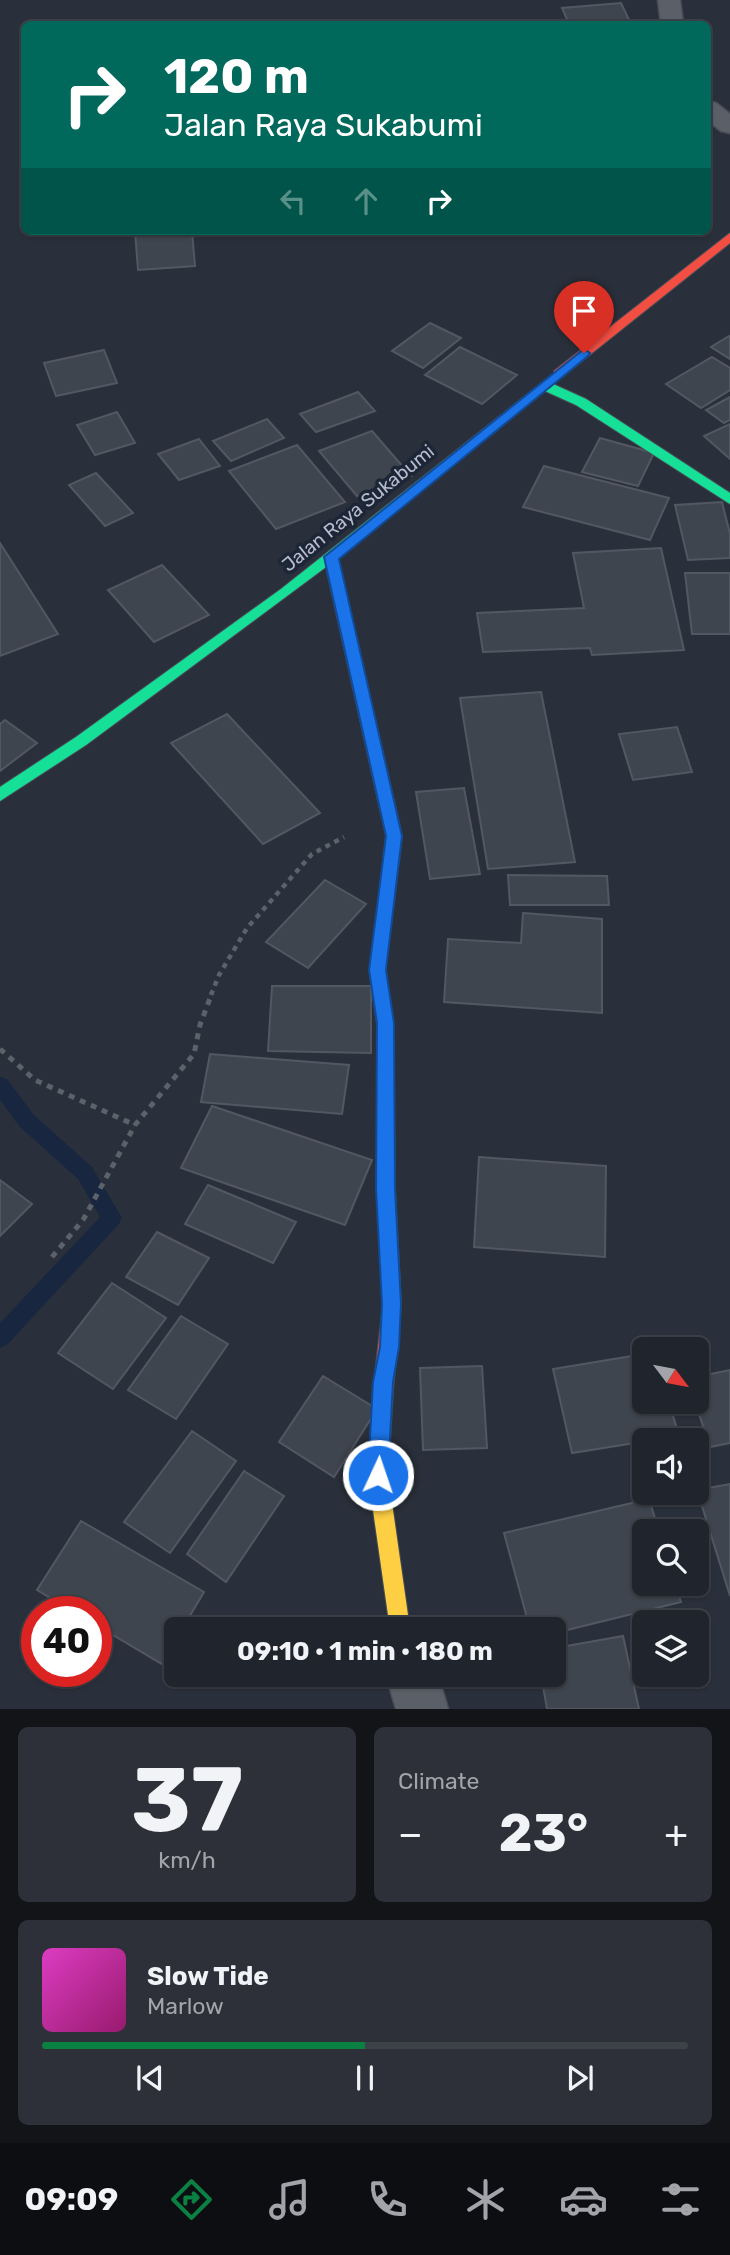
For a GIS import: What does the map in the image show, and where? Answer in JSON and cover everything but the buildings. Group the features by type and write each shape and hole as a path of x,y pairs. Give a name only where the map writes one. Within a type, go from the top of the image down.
{"main road":[{"name":"Jalan Raya Sukabumi","path":"0,795 234,632 730,237"},
{"path":"544,385 581,402 730,499"},
{"path":"331,557 394,836 377,970 385,1023 386,1189 392,1304 383,1382 378,1475 398,1617"}],"street":[{"path":"416,1687 422,1709"}],"lane":[{"path":"669,0 672,21"},
{"path":"711,111 730,126"}],"path":[{"path":"52,1257 83,1220 135,1125 194,1054 200,1025 219,975 247,928 270,899 312,854 339,838 359,835 394,836"},
{"path":"0,1049 35,1080 135,1125"}],"waterway":[{"path":"0,1085 27,1121 85,1173 112,1218 0,1338"}],"traffic: fast":[{"path":"0,795 81,741 286,592 558,374"},
{"path":"544,385 581,402 730,499"},
{"path":"331,557 394,836 378,975"}],"traffic: slow":[{"path":"383,1391 378,1475 398,1617"}],"traffic: jam":[{"path":"558,374 730,237"},
{"path":"378,975 385,1023 386,1189 392,1304 383,1391"}],"route":[{"path":"378,1475 383,1382 392,1304 386,1189 385,1023 377,970 394,836 331,557 584,353"}]}
